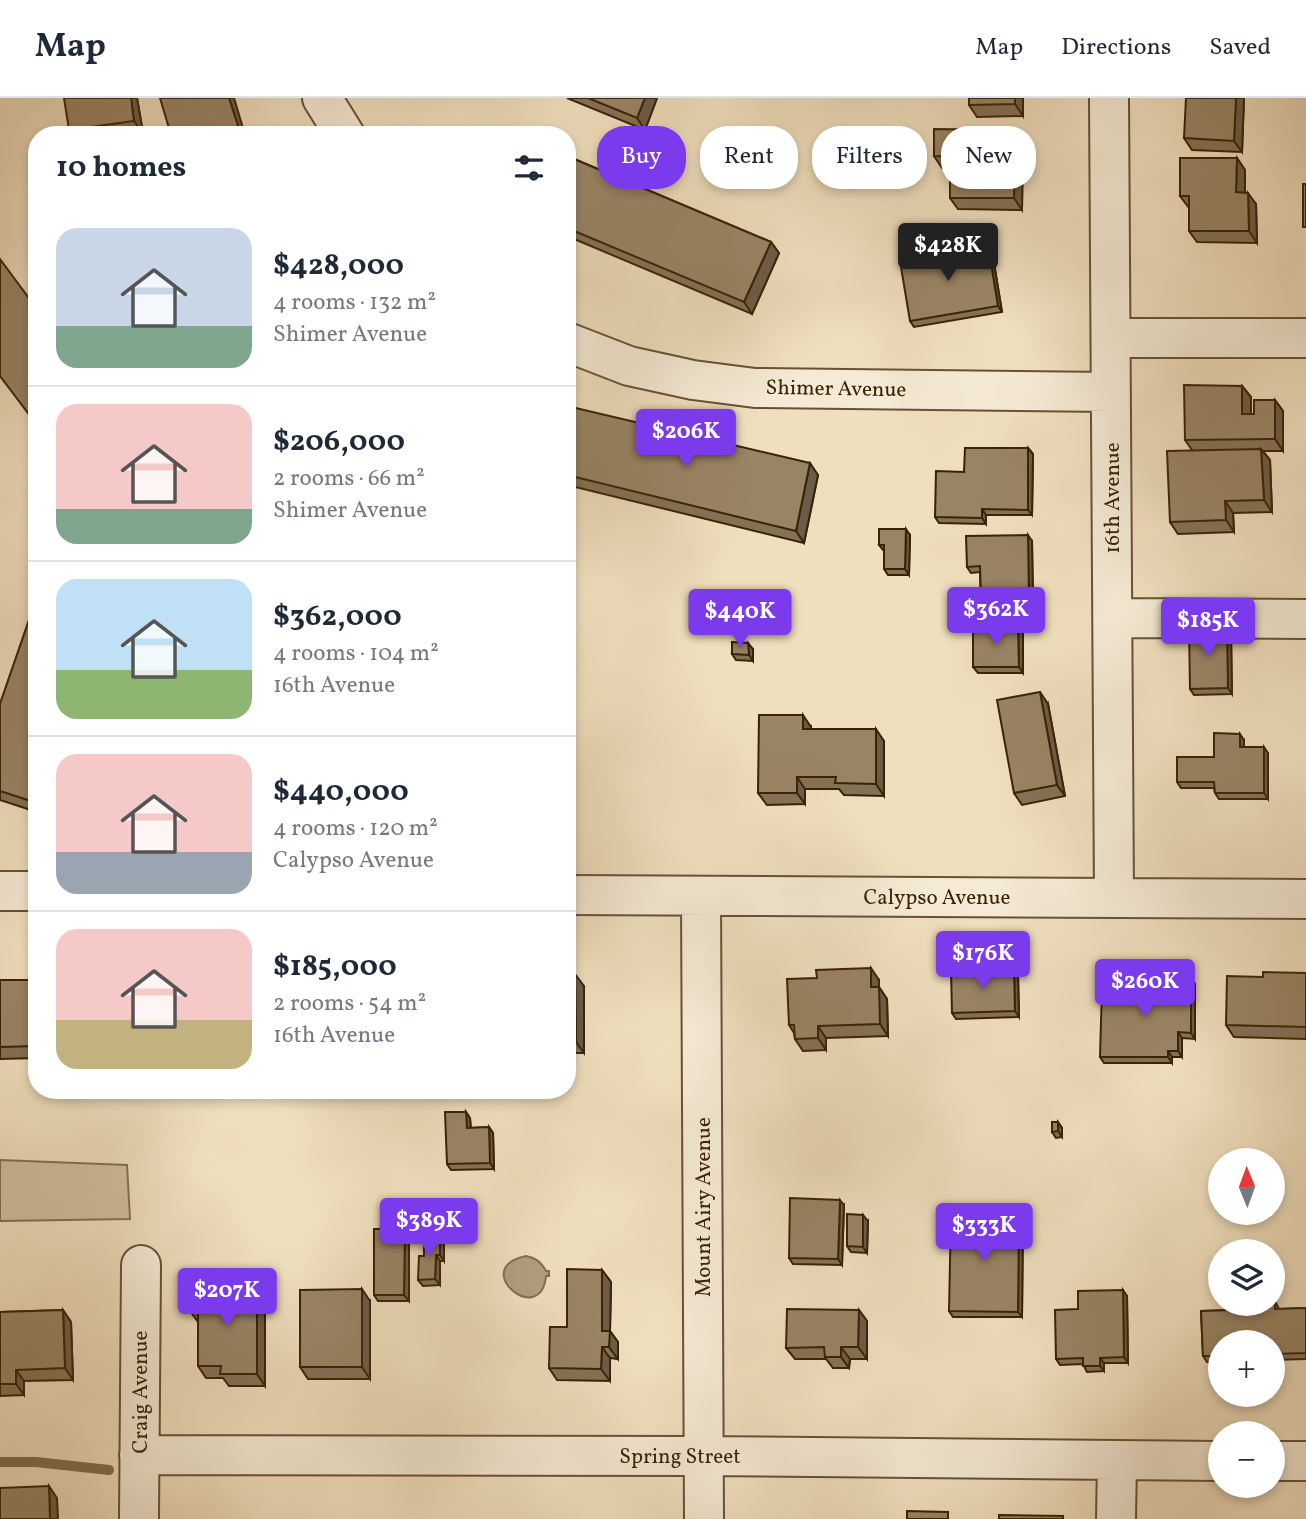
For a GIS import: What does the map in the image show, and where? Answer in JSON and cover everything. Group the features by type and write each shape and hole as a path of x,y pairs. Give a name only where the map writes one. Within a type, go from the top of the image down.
{"street":[{"path":"322,98 339,126"},
{"name":"16th Avenue","path":"1109,98 1114,897"},
{"path":"1111,338 1306,338"},
{"name":"Shimer Avenue","path":"576,345 629,366 693,380 755,387 1111,392"},
{"path":"1113,618 1306,619"},
{"path":"0,891 28,891"},
{"name":"Calypso Avenue","path":"576,895 1306,899"},
{"name":"Mount Airy Avenue","path":"701,895 704,1519"},
{"name":"Craig Avenue","path":"139,1519 141,1265"},
{"name":"Spring Street","path":"139,1455 702,1456 1208,1461"},
{"path":"1116,1519 1117,1461"},
{"path":"1285,1461 1306,1461"}],"shaded area":[{"path":"0,1160 127,1165 130,1219 0,1221"},
{"path":"526,1256 535,1259 549,1271 541,1291 533,1297 522,1296 512,1290 506,1282 504,1272 510,1262"}],"building":[{"path":"64,98 131,98 134,121 98,126 68,126"},
{"path":"160,98 229,98 238,126 168,126"},
{"path":"588,98 645,98 637,118"},
{"path":"969,98 1015,98 1015,104 969,105"},
{"path":"1186,98 1236,98 1234,141 1184,138"},
{"path":"934,129 941,129 941,156 934,156"},
{"path":"1180,158 1237,158 1236,192 1248,193 1249,231 1189,231 1189,196 1180,196"},
{"path":"576,160 597,169 597,189 645,189 771,242 744,302 576,232"},
{"path":"1303,184 1306,184 1306,227 1303,227"},
{"path":"950,189 1014,189 1014,198 950,198"},
{"path":"948,242 950,257 989,251 998,306 910,321 901,267 918,264 915,248"},
{"path":"0,259 28,297 28,413 0,376"},
{"path":"1184,385 1242,386 1242,414 1254,414 1254,400 1275,400 1275,439 1185,440"},
{"path":"576,408 810,463 796,531 576,477"},
{"path":"965,448 1028,448 1028,510 982,509 982,518 935,517 936,471 964,472"},
{"path":"1261,449 1264,500 1225,501 1226,520 1170,522 1167,451"},
{"path":"879,529 906,529 905,569 884,569 884,545 879,545"},
{"path":"1028,535 1029,598 981,599 980,566 967,567 966,536"},
{"path":"28,623 28,800 0,791 0,704"},
{"path":"973,627 1018,627 1019,667 973,667"},
{"path":"1227,628 1228,688 1190,689 1189,629"},
{"path":"732,642 748,643 749,655 732,654"},
{"path":"1040,692 1057,785 1014,793 997,700"},
{"path":"759,715 803,715 803,729 876,729 876,784 835,783 836,777 797,777 797,793 758,793"},
{"path":"1214,733 1240,734 1240,747 1264,747 1264,793 1215,793 1214,782 1177,782 1177,757 1214,757"},
{"path":"871,968 871,987 879,987 880,1024 818,1026 818,1038 795,1039 794,1025 789,1025 787,979 817,978 816,970"},
{"path":"1014,969 1015,1011 952,1013 951,971"},
{"path":"1263,972 1306,973 1306,1027 1226,1025 1227,976 1263,977"},
{"path":"1167,978 1191,978 1191,1033 1178,1032 1178,1051 1168,1051 1168,1057 1100,1057 1102,987 1147,987 1147,982 1167,982"},
{"path":"0,980 28,980 28,1046 0,1047"},
{"path":"445,1112 466,1112 467,1128 489,1127 490,1163 447,1164"},
{"path":"1052,1122 1058,1122 1058,1131 1052,1132"},
{"path":"790,1198 840,1200 838,1259 789,1258"},
{"path":"951,1213 1019,1214 1018,1312 949,1311"},
{"path":"847,1214 863,1215 863,1247 847,1246"},
{"path":"374,1229 405,1229 404,1295 374,1295"},
{"path":"424,1236 440,1236 440,1255 436,1255 435,1279 418,1280 419,1256 424,1256"},
{"path":"567,1269 602,1270 602,1331 610,1331 609,1347 602,1347 601,1369 549,1368 550,1327 567,1327"},
{"path":"190,1288 257,1288 257,1374 220,1374 221,1366 198,1366 198,1311 190,1311"},
{"path":"362,1289 362,1367 300,1367 300,1290"},
{"path":"1123,1290 1124,1357 1100,1358 1100,1366 1083,1366 1083,1358 1056,1359 1055,1310 1078,1309 1078,1291"},
{"path":"1306,1308 1306,1353 1285,1354 1285,1330 1208,1330 1208,1356 1203,1356 1201,1311 1208,1311 1208,1316 1285,1316 1285,1309"},
{"path":"787,1309 859,1310 858,1347 841,1347 841,1357 825,1357 824,1347 786,1348"},
{"path":"63,1310 65,1368 16,1370 16,1384 0,1384 0,1312"},
{"path":"49,1486 50,1519 0,1519 0,1488"},
{"path":"907,1511 948,1512 948,1519 907,1519"},
{"path":"999,1515 1063,1516 1063,1519 999,1519"}],"waterway":[{"path":"0,1462 36,1462 109,1470"}]}
